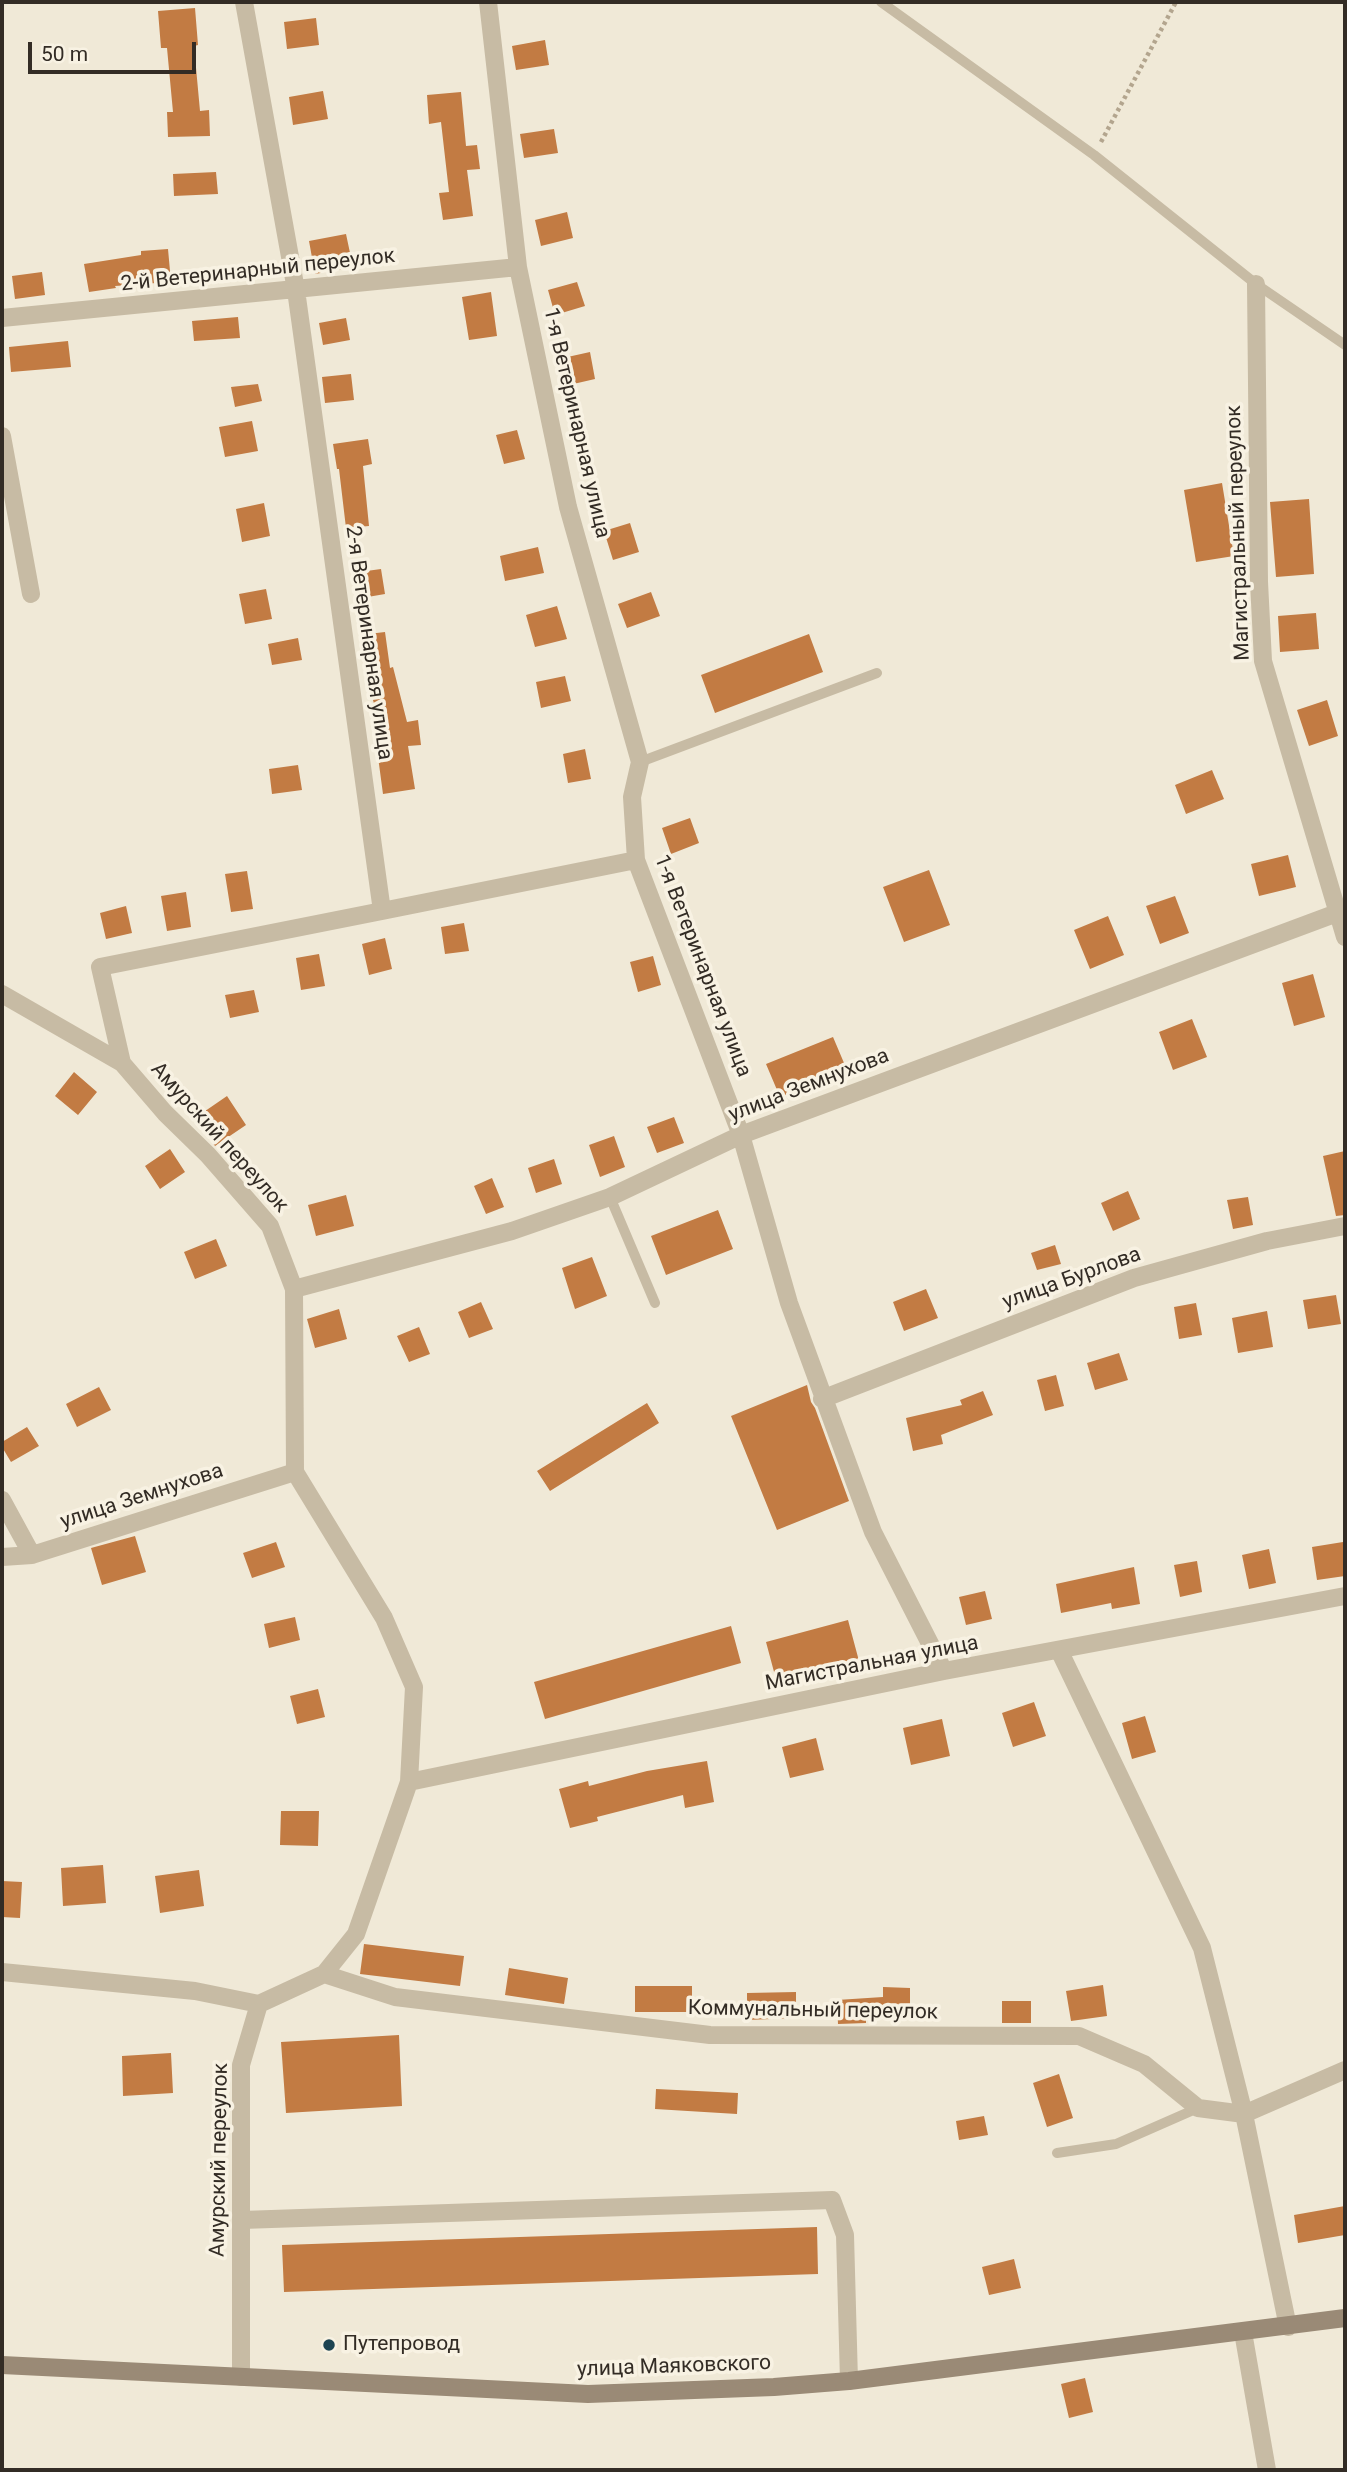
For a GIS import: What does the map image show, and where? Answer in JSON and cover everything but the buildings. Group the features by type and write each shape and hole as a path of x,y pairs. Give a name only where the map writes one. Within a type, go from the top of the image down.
{"main road":[{"name":"улица Маяковского","path":"2,2365 588,2394 774,2387 849,2381 1345,2318"}],"street":[{"name":"2-я Ветеринарная улица","path":"244,2 296,290 382,911"},
{"name":"1-я Ветеринарная улица","path":"488,2 518,267 568,507 640,762 632,797 636,860 741,1135 789,1303 822,1399 873,1532 944,1671"},
{"name":"2-й Ветеринарный переулок","path":"2,318 518,267"},
{"name":"Магистральный переулок","path":"1256,284 1259,582 1264,661 1345,937"},
{"path":"2,436 31,594"},
{"path":"122,1063 100,968 636,860"},
{"name":"улица Земнухова","path":"294,1289 512,1231 610,1196 741,1135 1338,913"},
{"name":"Амурский переулок","path":"2,994 122,1063 165,1113 208,1154 270,1226 294,1289 295,1472"},
{"name":"улица Бурлова","path":"822,1399 1134,1278 1267,1241 1345,1226"},
{"name":"улица Земнухова","path":"2,1557 32,1555 295,1472"},
{"path":"2,1972 195,1990 259,2004 324,1974 356,1934 409,1782 414,1687 384,1618 295,1472"},
{"path":"2,1500 32,1555"},
{"name":"Магистральная улица","path":"409,1782 944,1671 1345,1596"},
{"path":"1059,1650 1202,1948 1244,2114 1288,2327"},
{"name":"Коммунальный переулок","path":"324,1974 395,1997 710,2035 1079,2036 1144,2064 1198,2108"},
{"name":"Амурский переулок","path":"242,2377 241,2065 259,2004"},
{"path":"1198,2108 1244,2114 1345,2070"},
{"path":"242,2220 832,2200 845,2235 849,2381"},
{"path":"1243,2332 1267,2470"}],"lane":[{"path":"881,2 1094,155 1256,284 1345,345"},
{"path":"640,762 877,673"},
{"path":"610,1196 654,1303"},
{"path":"1057,2152 1116,2144 1198,2108"}],"path":[{"path":"1094,155 1176,2"}],"place":[{"name":"Путепровод","path":"329,2345"}]}
